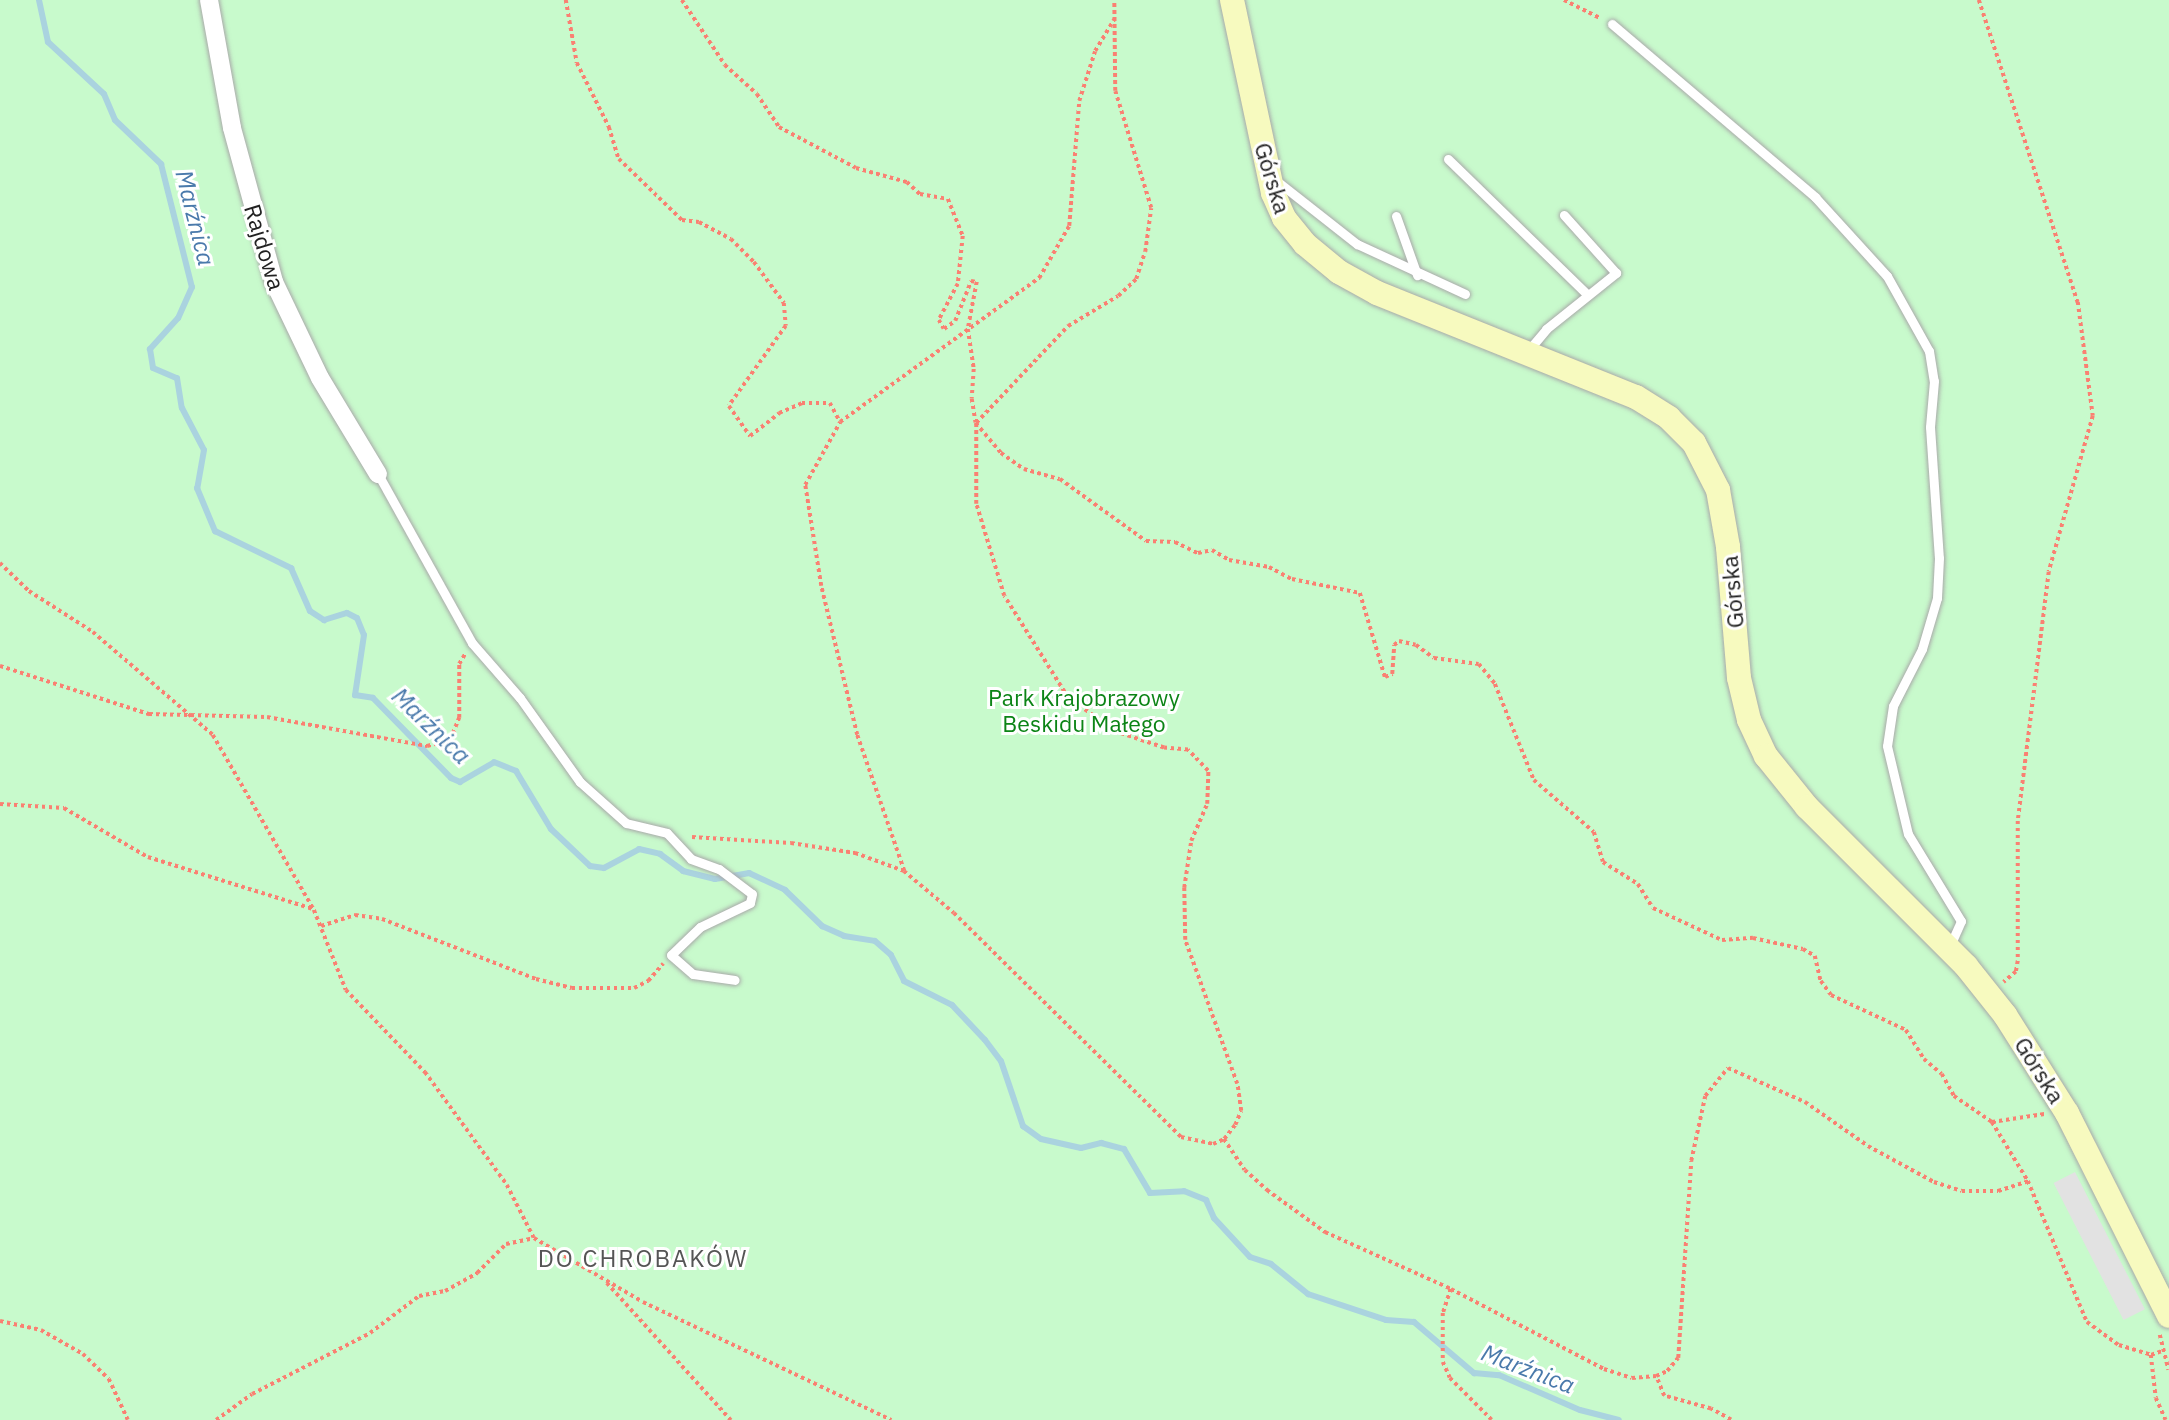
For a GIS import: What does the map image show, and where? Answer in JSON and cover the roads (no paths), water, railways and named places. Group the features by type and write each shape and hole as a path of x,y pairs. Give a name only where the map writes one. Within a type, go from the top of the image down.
{"street":[{"name":"Rajdowa","path":"209,0 232,128 274,282 314,368 378,474"},
{"name":"Górska","path":"1231,0 1268,177 1293,231 1339,272 1386,297 1636,397 1669,418 1694,443 1711,472 1722,509 1739,678 1756,738 1776,772 1807,807 1949,948 1989,993 2067,1114 2166,1311"}],"lane":[{"path":"1612,24 1815,197 1887,276 1929,351 1934,381 1930,427 1940,558 1937,598 1922,649 1894,706 1887,747 1908,834 1961,920 1949,948"},
{"path":"1448,159 1588,295"},
{"path":"1268,177 1296,193 1357,244 1417,275 1465,294"},
{"path":"1526,354 1535,340 1616,273 1564,215"},
{"path":"1396,216 1417,275"},
{"path":"378,474 472,643 520,698 580,782 626,823 667,833 691,859 719,869 752,894 750,902 700,928 671,955 693,974 735,980"}],"waterway":[{"name":"Marźnica","path":"39,0 48,42 104,94 115,120 161,164 192,287 178,318 150,349 153,368 177,378 182,408 204,450 197,488 215,531 291,568 310,611 324,620 347,613 357,618 364,635 355,695 373,698 451,778 460,782 494,762 516,771 551,829 590,866 604,868 639,849 660,854 683,871 715,879 749,873 785,890 822,926 844,936 875,941 891,955 904,981 952,1005 985,1040 1001,1061 1023,1126 1041,1139 1081,1148 1101,1143 1124,1149 1150,1193 1184,1191 1206,1200 1214,1218 1250,1257 1271,1264 1308,1294 1386,1320 1414,1322 1474,1373 1499,1375 1580,1410 1619,1420"}],"district":[{"name":"DO CHROBAKÓW","path":"643,1259"}],"park label":[{"name":"Park Krajobrazowy Beskidu Małego","path":"1084,710"}]}
